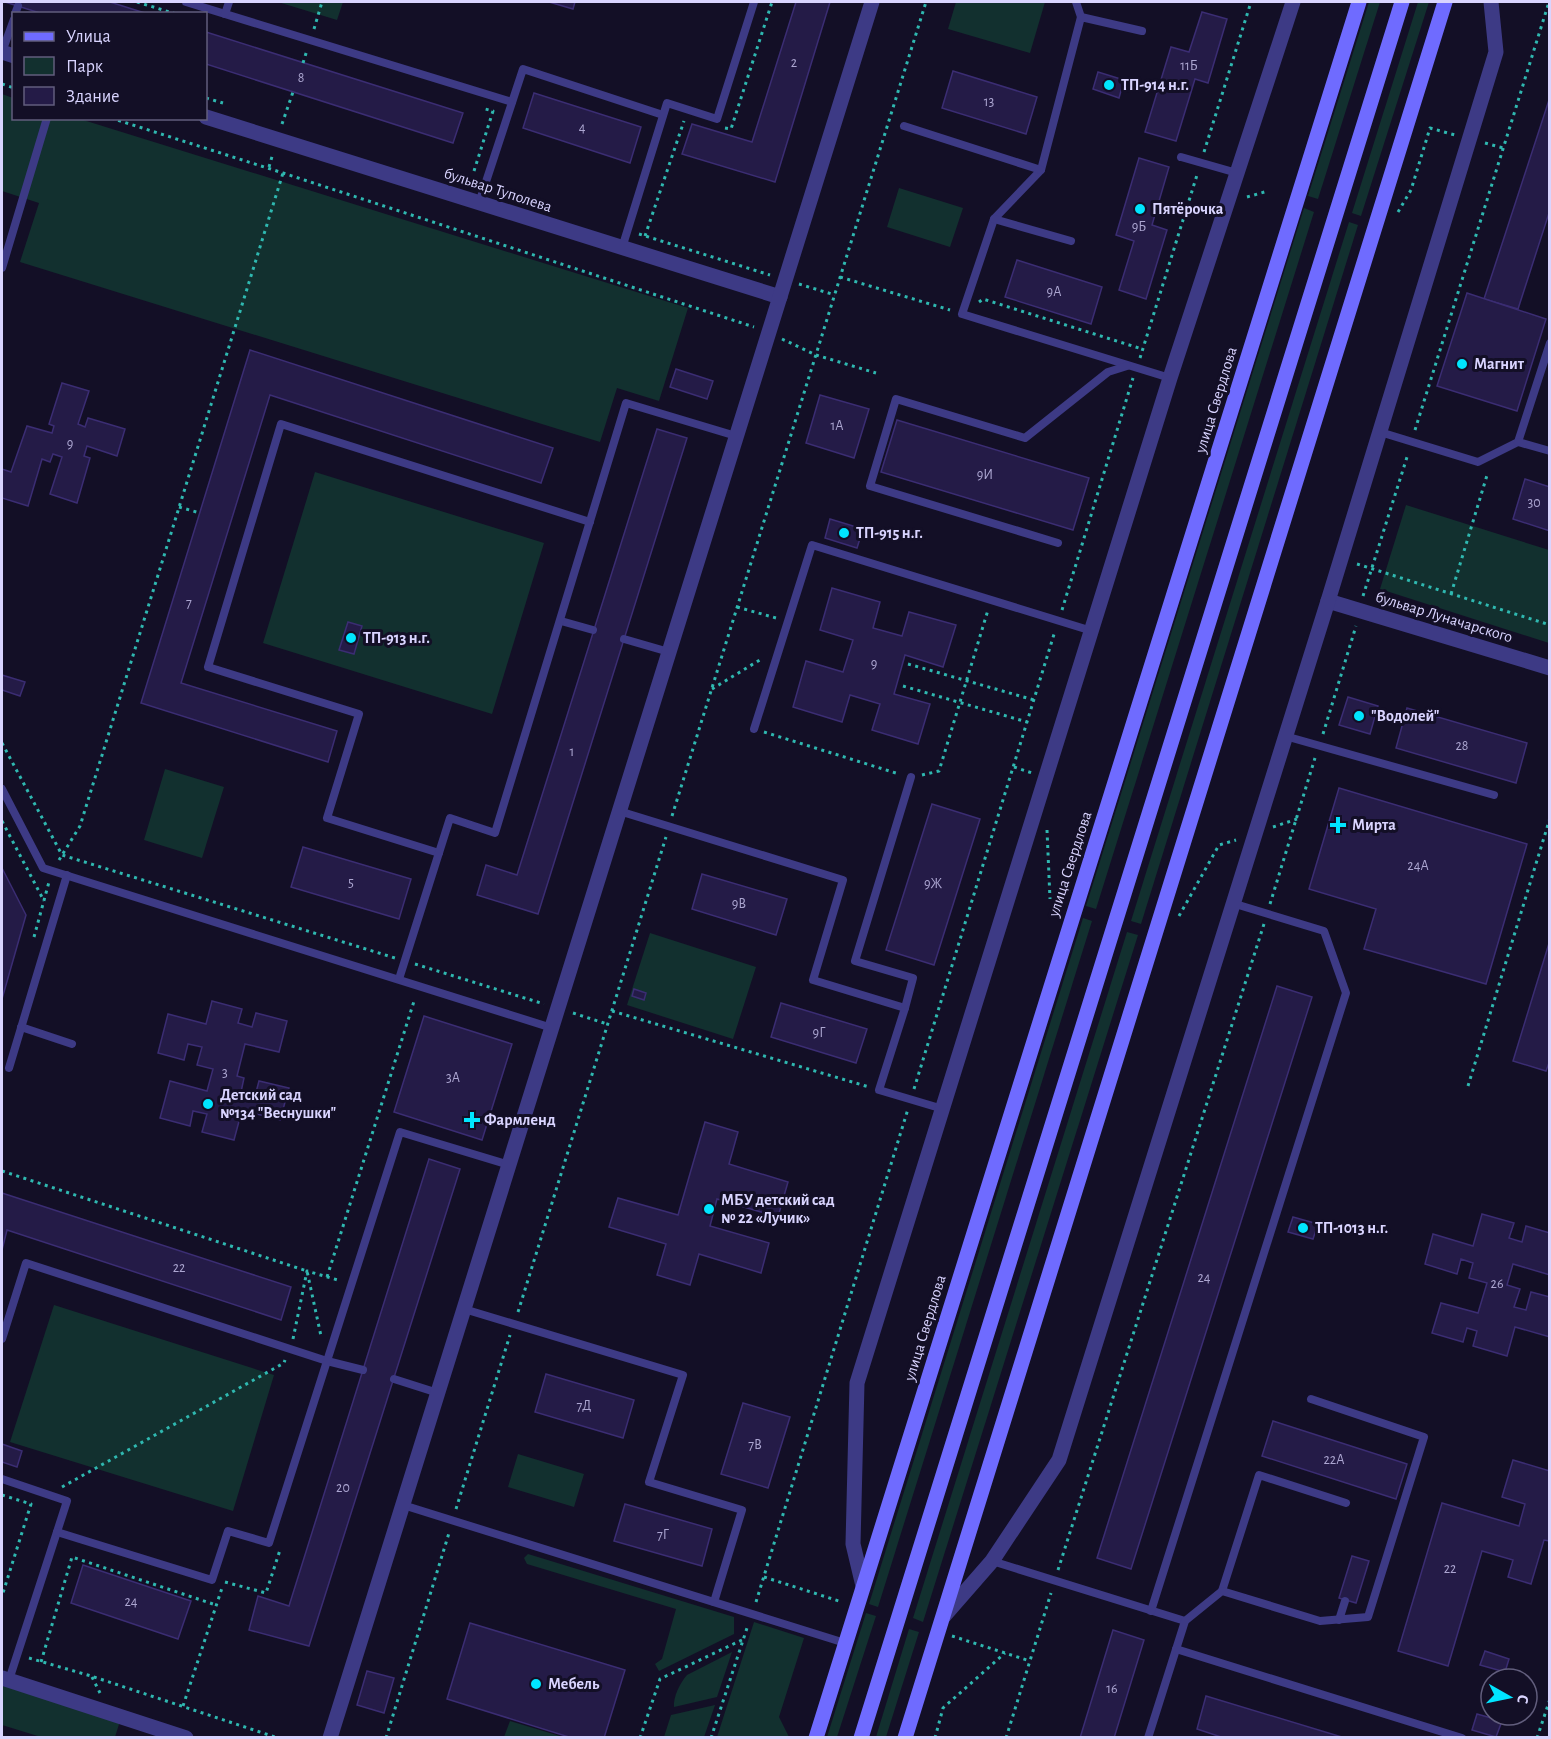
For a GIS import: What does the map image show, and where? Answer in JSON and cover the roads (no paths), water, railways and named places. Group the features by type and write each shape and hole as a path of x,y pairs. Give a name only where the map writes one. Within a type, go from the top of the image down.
{"main road":[{"name":"улица Свердлова","path":"816,1737 1359,2"},
{"path":"861,1737 1402,2"},
{"path":"905,1737 945,1616 1445,2"}],"street":[{"path":"330,1737 872,2"},
{"path":"863,1586 853,1544 857,1383 1170,378 1293,2"},
{"path":"945,1616 992,1561 1059,1460 1328,601 1496,52 1491,2"},
{"name":"бульвар Туполева","path":"207,117 780,297"},
{"name":"бульвар Луначарского","path":"1328,601 1550,668"},
{"path":"5,1679 186,1737"}],"lane":[{"path":"186,2 512,102"},
{"path":"225,14 229,2"},
{"path":"622,248 667,103 717,118 754,2"},
{"path":"1076,2 1082,17 1041,170 994,219 962,314 1170,378"},
{"path":"1082,17 1142,31"},
{"path":"2,52 12,24"},
{"path":"479,203 523,69 663,115"},
{"path":"2,268 46,120"},
{"path":"904,126 1041,170"},
{"path":"1181,157 1237,173"},
{"path":"994,219 1071,241"},
{"path":"1518,442 1550,343"},
{"path":"1058,543 870,486 896,399 1025,438 1108,372 1133,367"},
{"path":"399,979 450,818 495,833 626,403 736,436"},
{"path":"439,853 327,818 360,714 208,667 281,424 590,522"},
{"path":"1380,432 1478,462 1518,442 1550,451"},
{"path":"754,729 812,545 992,598 1092,631"},
{"path":"561,621 593,630"},
{"path":"624,639 669,652"},
{"path":"1285,736 1494,795"},
{"path":"911,777 855,961 913,978 879,1090 943,1109"},
{"path":"2,789 43,868 552,1028"},
{"path":"619,811 843,880 813,980 904,1008"},
{"path":"9,1068 67,875"},
{"path":"1151,1611 1346,993 1324,931 1232,903"},
{"path":"21,1027 72,1044"},
{"path":"57,1532 212,1580 228,1531 269,1543 400,1132 509,1165"},
{"path":"2,1339 26,1263 327,1361 363,1370"},
{"path":"464,1309 682,1375 650,1482 742,1510 714,1602"},
{"path":"394,1379 438,1394"},
{"path":"1222,1590 1320,1621 1368,1617 1424,1437 1311,1399"},
{"path":"1148,1737 1185,1621 1222,1590 1259,1475 1346,1503"},
{"path":"2,1479 67,1501 16,1655 5,1679"},
{"path":"403,1505 845,1643"},
{"path":"992,1561 1185,1621"},
{"path":"1339,1620 1345,1601"},
{"path":"1176,1649 1462,1737"}],"place":[{"name":"ТП-914 н.г.","path":"1109,85"},
{"name":"Пятёрочка","path":"1140,209"},
{"name":"Магнит","path":"1462,364"},
{"name":"ТП-915 н.г.","path":"844,533"},
{"name":"ТП-913 н.г.","path":"351,638"},
{"name":"\"Водолей\"","path":"1359,716"},
{"name":"Мирта","path":"1338,825"},
{"name":"Детский сад №134 \"Веснушки\"","path":"208,1104"},
{"name":"Фармленд","path":"472,1120"},
{"name":"МБУ детский сад № 22 «Лучик»","path":"709,1209"},
{"name":"ТП-1013 н.г.","path":"1303,1228"},
{"name":"Мебель","path":"536,1684"}]}
